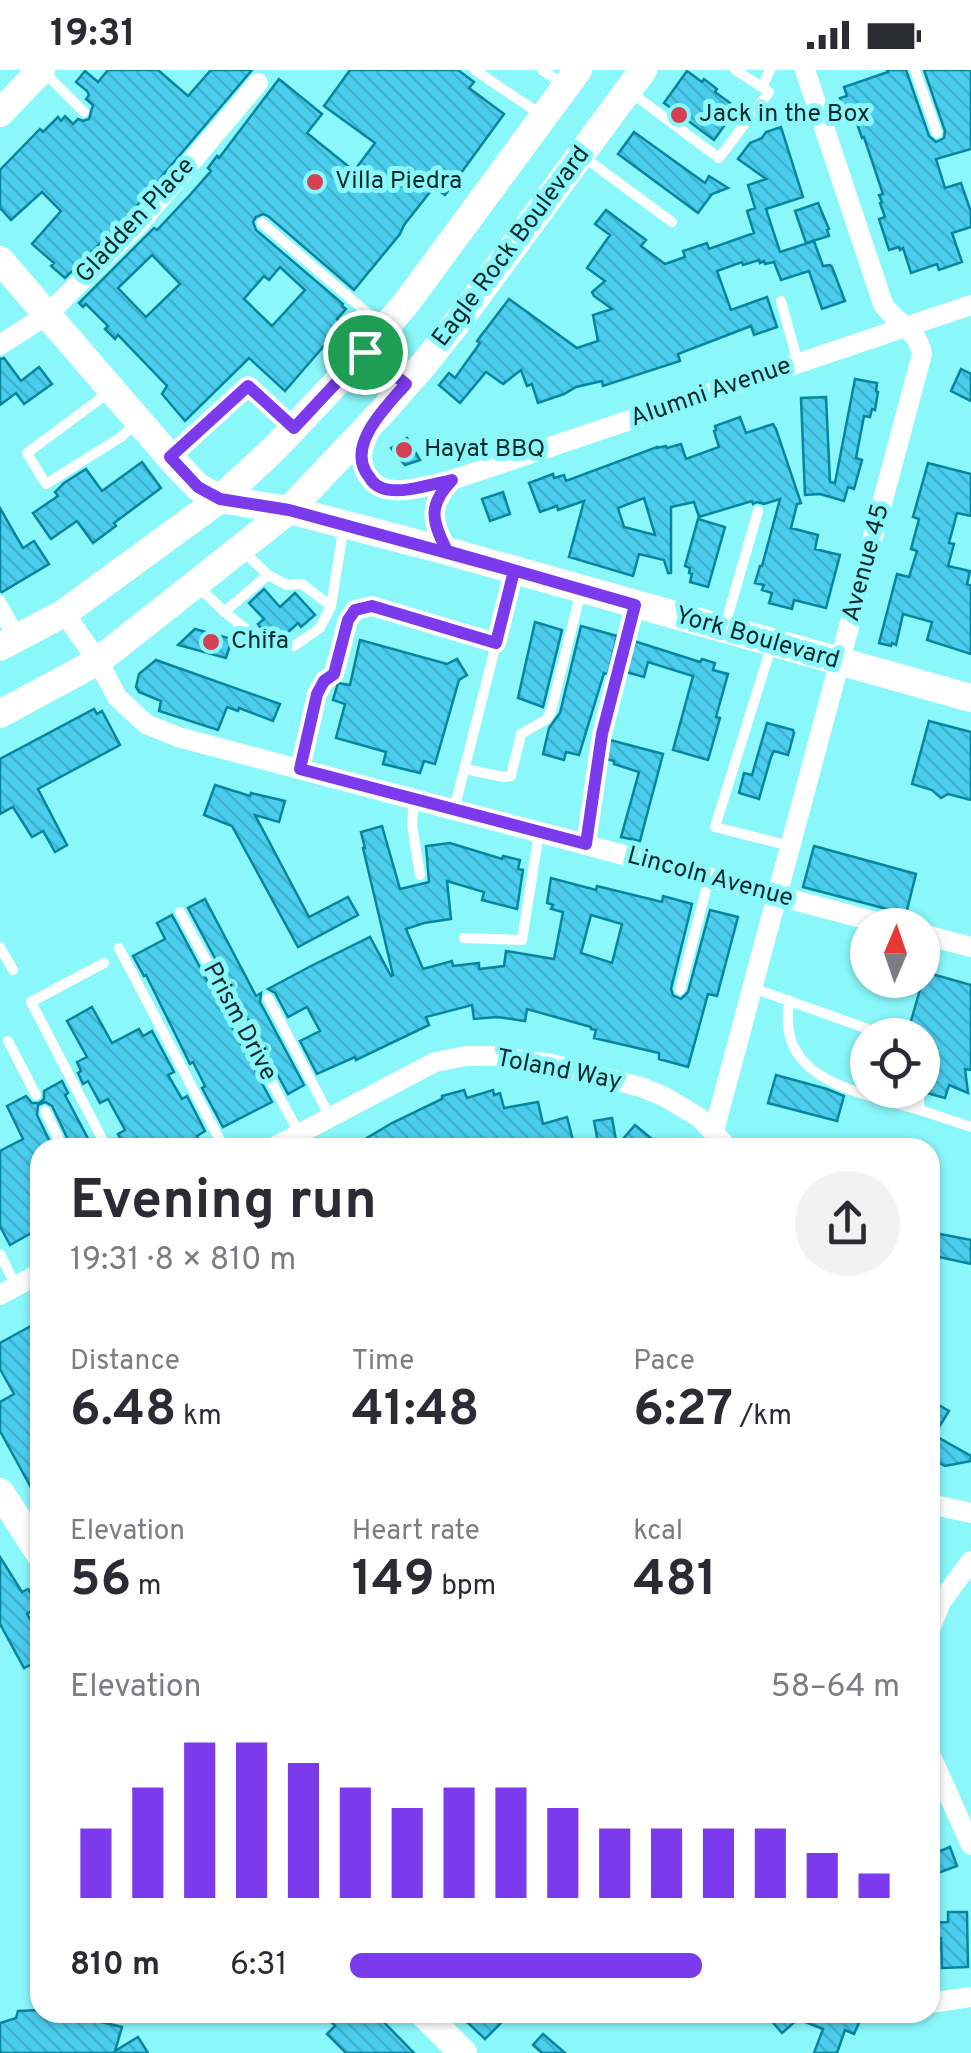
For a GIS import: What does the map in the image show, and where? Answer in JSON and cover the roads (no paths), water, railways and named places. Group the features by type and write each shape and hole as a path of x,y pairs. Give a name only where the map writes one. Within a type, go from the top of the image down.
{"main road":[{"path":"0,113 42,70"},
{"name":"Eagle Rock Boulevard","path":"8,635 64,613 220,499 294,428 385,328 572,78"},
{"name":"Eagle Rock Boulevard","path":"0,714 98,661 289,510 382,412 463,315 635,80"},
{"name":"York Boulevard","path":"0,260 170,457 198,487 220,499 289,510 447,551 971,698"},
{"path":"365,352 406,384"},
{"path":"0,1492 30,1538"},
{"path":"433,2023 462,2053"}],"street":[{"name":"Avenue 45","path":"714,1131 922,354 920,342 883,304 805,70"},
{"name":"Gladden Place","path":"0,345 48,314 139,224 258,83"},
{"name":"Alumni Avenue","path":"382,412 364,444 365,473 373,482 396,490 452,480 971,305"},
{"path":"447,551 434,516 435,502 452,480"},
{"name":"Lincoln Avenue","path":"64,613 98,661 117,697 146,724 178,737 850,915"},
{"path":"940,936 969,940"},
{"name":"Toland Way","path":"290,1138 434,1062 466,1056 551,1064 641,1088 682,1107 720,1138"},
{"path":"940,1507 971,1513"},
{"path":"940,1602 971,1561"},
{"path":"940,1776 971,1845"},
{"path":"940,2002 971,1997"}],"lane":[{"path":"42,70 84,112"},
{"path":"475,70 544,117"},
{"path":"542,70 572,78"},
{"path":"635,80 719,158 769,92 734,70"},
{"path":"762,87 770,70"},
{"path":"915,70 937,133"},
{"path":"581,154 672,222"},
{"path":"262,223 385,328"},
{"path":"781,301 798,364"},
{"path":"170,457 248,386 294,428"},
{"path":"112,389 28,453 46,484 121,437 139,420"},
{"path":"724,630 758,511"},
{"path":"196,584 224,612 256,635 275,644 294,646 320,628 331,606 344,524"},
{"path":"240,548 268,576 287,585 302,584 331,606"},
{"path":"454,810 514,571"},
{"path":"224,612 268,576"},
{"path":"465,769 512,776 522,734 547,719 551,712 581,590"},
{"path":"0,600 8,635"},
{"path":"586,844 602,734 635,605"},
{"path":"300,769 317,694 324,681 334,674 348,620 355,610 372,606 496,643"},
{"path":"772,643 715,827 790,846"},
{"path":"414,799 412,825 420,874"},
{"path":"464,938 522,940 539,832"},
{"path":"680,990 709,877"},
{"name":"Prism Drive","path":"180,912 299,1133"},
{"path":"0,947 13,970"},
{"path":"118,948 219,1138"},
{"path":"102,1138 31,1002 104,963"},
{"path":"752,987 850,1022"},
{"path":"268,998 330,1117"},
{"path":"790,1000 788,1027 793,1044 816,1074 840,1086 971,1127"},
{"path":"8,1042 36,1095"},
{"path":"44,1111 59,1138"},
{"path":"0,1254 8,1290"}],"place":[{"name":"Jack in the Box","path":"679,115"},
{"name":"Villa Piedra","path":"315,182"},
{"name":"Hayat BBQ","path":"404,450"},
{"name":"Chifa","path":"211,642"}]}
